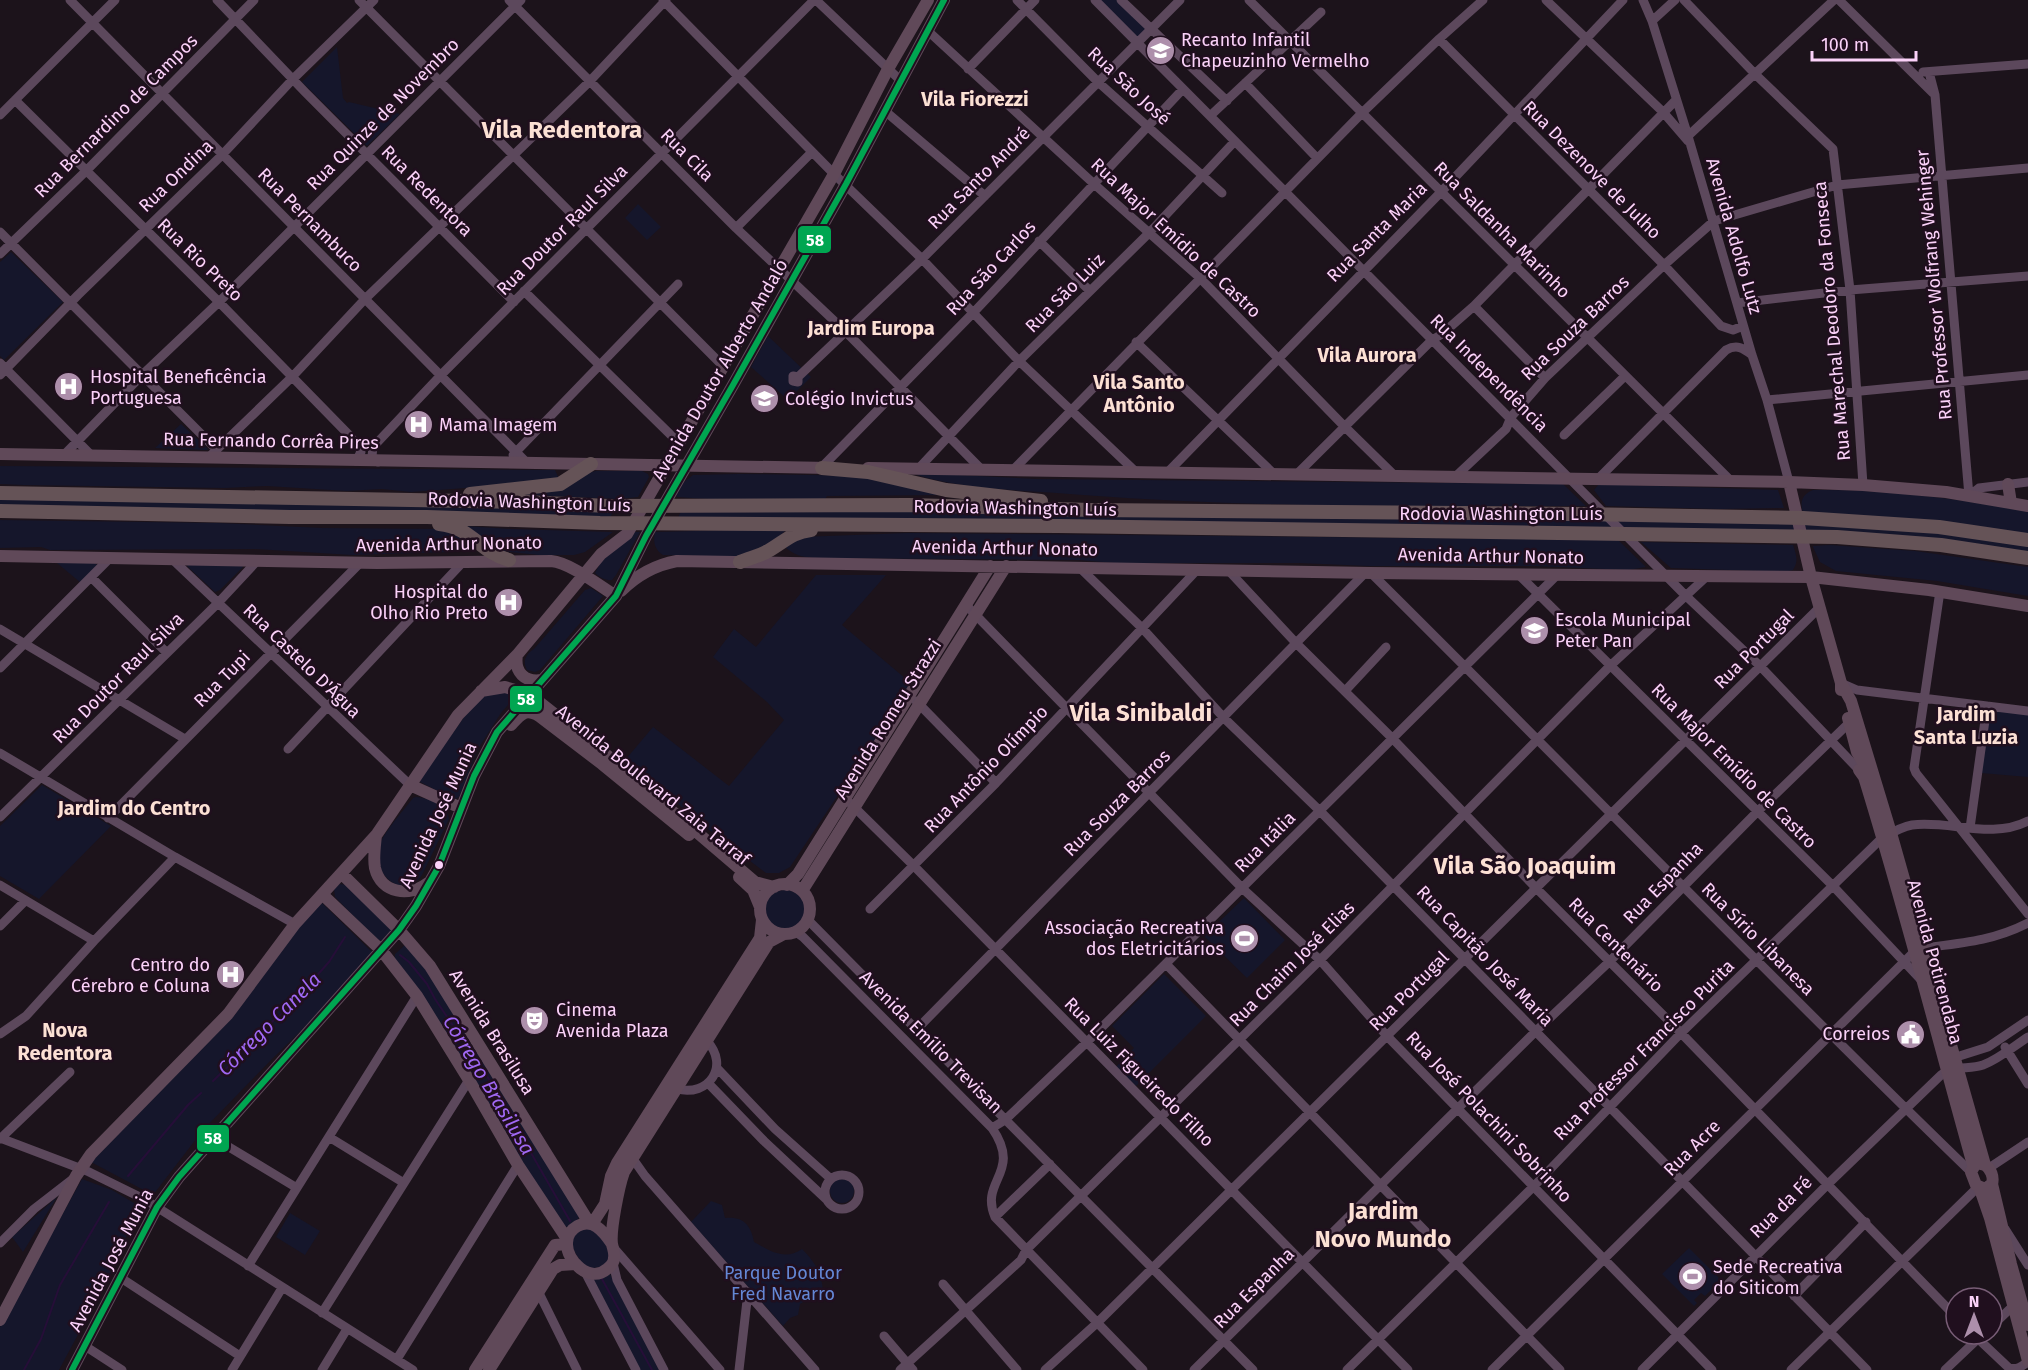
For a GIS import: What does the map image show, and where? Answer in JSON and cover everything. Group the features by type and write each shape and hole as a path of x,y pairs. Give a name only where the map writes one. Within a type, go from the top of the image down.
{"highway":[{"path":"344,500 473,494 549,486 567,480 591,464"},
{"path":"821,468 868,472 946,490 1080,503 1092,510"},
{"name":"Rodovia Washington Luís","path":"0,494 524,502 608,506 909,505 1092,510 1568,514 1803,519 1927,526 2028,540"},
{"name":"Rodovia Washington Luís","path":"0,511 290,517 427,517 600,523 860,524 1837,537 1941,545 2028,558"},
{"path":"290,517 444,524 463,530 497,557 509,560"},
{"path":"740,562 770,550 797,532 840,530 860,524"}],"main road":[{"name":"Avenida Doutor Alberto Andaló","path":"627,534 834,174 888,69 928,0"},
{"name":"Avenida Doutor Alberto Andaló","path":"646,536 846,184 944,0"},
{"name":"Rua Fernando Corrêa Pires","path":"0,454 213,454 378,462 666,467 982,470 1124,467 1136,472 1167,473 1180,467 1262,469 1274,474 1395,476 1464,473 1571,478 1863,484 1969,496 2028,506"},
{"name":"Avenida Potirendaba","path":"1789,482 1811,577 1841,683 1849,723 1865,770"},
{"path":"2008,484 2011,503"},
{"name":"Avenida José Munia","path":"0,1320 78,1172 91,1154 228,1014 296,924 376,834 458,715 517,655 601,554 627,534"},
{"name":"Avenida José Munia","path":"72,1370 157,1207 179,1177 399,930 439,866 461,808 488,748 505,721 616,596 646,536"},
{"path":"463,562 470,553 475,540"},
{"name":"Avenida Arthur Nonato","path":"0,556 360,563 557,561 570,566 616,596 632,580 651,569 677,561 1705,578 1811,577 1940,591 2028,606"},
{"name":"Avenida Romeu Strazzi","path":"802,891 909,694 990,566"},
{"name":"Avenida Romeu Strazzi","path":"781,886 798,874 919,704 1006,566"},
{"path":"517,655 516,667 523,677 530,681 542,680"},
{"path":"927,665 938,673"},
{"name":"Avenida Potirendaba","path":"1841,683 1851,701 1865,770 1864,777 1886,836 1980,1167"},
{"path":"481,691 505,687 529,694"},
{"name":"Avenida Boulevard Zaia Tarraf","path":"529,694 609,756 755,882 781,886"},
{"name":"Avenida Boulevard Zaia Tarraf","path":"488,748 525,712 531,711 602,764 739,877 753,890 761,914"},
{"path":"410,785 461,808"},
{"path":"402,797 425,792"},
{"path":"376,834 375,867 380,879 388,887 399,892 412,891 431,880"},
{"name":"Avenida Brasilusa","path":"342,874 399,930 430,966 591,1224"},
{"path":"475,1370 536,1286 556,1266 580,1268 593,1275 602,1273 613,1263 615,1257 613,1245 624,1172 769,942 790,933 808,920 809,904 802,891 781,886 767,892 761,914 760,938 617,1163 611,1176 605,1204 591,1224"},
{"path":"323,895 382,951 417,996 567,1242 580,1268"},
{"path":"761,914 771,930 790,933"},
{"name":"Avenida Potirendaba","path":"1919,949 1923,983 1950,1064"},
{"path":"1983,1187 1993,1180 1980,1167 1973,1180 1983,1187 2001,1223 2013,1306 2028,1362"},
{"path":"1983,1187 2028,1325"},
{"path":"577,1201 583,1205 594,1206 607,1196"},
{"path":"489,1370 536,1286 555,1245 567,1242 575,1227 591,1224 598,1227 613,1245"}],"street":[{"name":"Rua Pernambuco","path":"70,0 526,463"},
{"path":"0,115 116,0"},
{"name":"Rua Redentora","path":"217,0 293,80 514,302"},
{"name":"Rua Bernardino de Campos","path":"0,254 86,171 254,0"},
{"path":"359,0 724,368"},
{"name":"Rua Ondina","path":"2,369 222,155 293,80 374,0"},
{"path":"0,232 142,375 213,454 293,376 365,299 589,82 665,0 1124,467"},
{"path":"815,0 900,80"},
{"name":"Rua Doutor Raul Silva","path":"372,447 524,291 815,0"},
{"name":"Rua São José","path":"1017,0 1098,82 1222,193"},
{"path":"968,69 1035,0"},
{"name":"Rua Independência","path":"1095,0 1655,564 1760,666 1830,741 1865,770"},
{"path":"1121,0 1227,101"},
{"name":"Rua Santo André","path":"798,377 922,259 1180,0"},
{"name":"Rua Saldanha Marinho","path":"1249,0 1732,482"},
{"path":"1012,470 1362,113 1483,0"},
{"path":"1546,0 1689,139 1834,0"},
{"name":"Rua Santa Maria","path":"1180,467 1218,420 1587,40 1623,0"},
{"name":"Avenida Adolfo Lutz","path":"1643,0 1652,21 1714,221 1789,482"},
{"path":"1652,21 1676,0"},
{"name":"Rua Marechal Deodoro da Fonseca","path":"1684,0 1756,75 1833,149 1850,290 1863,484"},
{"path":"1839,0 1935,95"},
{"name":"Rua Cila","path":"515,2 589,82 792,281"},
{"name":"Rua Quinze de Novembro","path":"64,455 142,375 219,302 440,82 515,2"},
{"path":"1210,116 1321,12"},
{"name":"Rua Major Emídio de Castro","path":"928,31 1042,137 1200,278 1395,476"},
{"name":"Rua Dezenove de Julho","path":"1439,39 1664,265 1721,326"},
{"path":"1911,71 1929,72 2028,64"},
{"name":"Rua Professor Wolfrang Wehinger","path":"1929,72 1935,95 1969,496"},
{"path":"1245,83 1317,158"},
{"name":"Rua São Carlos","path":"821,468 974,312 1183,89"},
{"name":"Rua Rio Preto","path":"15,100 293,376 359,447"},
{"path":"1297,474 1432,340 1474,306 1676,100"},
{"path":"885,111 985,196"},
{"name":"Rua São Luiz","path":"919,468 1019,361 1149,233 1235,141"},
{"path":"736,228 812,152"},
{"path":"1714,221 1837,185 2028,168"},
{"name":"Rua Souza Barros","path":"1464,473 1506,429 1511,417 1545,378 1714,221"},
{"path":"1039,241 1090,291"},
{"path":"1737,303 1850,290 1951,284 2028,276"},
{"path":"792,281 982,470"},
{"path":"505,463 678,284"},
{"path":"524,291 680,444"},
{"path":"1474,306 1545,378"},
{"path":"1721,326 1733,330 1743,326"},
{"path":"1598,478 1726,350 1731,342 1721,326"},
{"path":"1136,342 1218,420 1262,469"},
{"path":"1726,350 1739,346 1752,356"},
{"path":"2,369 91,455"},
{"path":"1767,400 2028,375"},
{"path":"1564,435 1625,376"},
{"path":"359,447 365,449 372,447 372,456 378,462"},
{"path":"356,461 361,452 359,447"},
{"path":"1969,496 1979,488 2028,482"},
{"path":"0,668 110,558"},
{"name":"Rua Castelo D'Água","path":"173,560 410,785"},
{"name":"Rua Doutor Raul Silva","path":"0,817 218,603 257,561"},
{"path":"288,749 463,562"},
{"name":"Rua Tupi","path":"108,818 360,563"},
{"name":"Rua Capitão José Maria","path":"1079,567 1143,629 1224,718 1320,811 1867,1370"},
{"name":"Rua Antônio Olímpio","path":"870,909 915,867 1197,570"},
{"name":"Rua Centenário","path":"1228,570 1296,643 1681,1033 1944,1305"},
{"name":"Rua Souza Barros","path":"916,1030 1296,643 1368,573"},
{"name":"Rua Sírio Libanesa","path":"1368,573 1465,666 1904,1108 1980,1167"},
{"name":"Rua Major Emídio de Castro","path":"1519,575 1833,886 1923,983"},
{"name":"Rua Itália","path":"992,1128 1005,1120 1087,1042 1557,575"},
{"path":"91,577 167,653"},
{"name":"Rua Chaim José Elias","path":"900,1370 910,1367 1021,1260 1026,1250 1320,960 1610,666 1705,578"},
{"path":"1940,591 1914,768 2028,914"},
{"name":"Rua José Polachini Sobrinho","path":"965,604 1242,888 1320,960 1387,1036 1712,1370"},
{"name":"Rua Portugal","path":"1045,1370 1153,1268 1820,607"},
{"path":"0,629 185,740"},
{"path":"1344,691 1386,647"},
{"path":"1841,683 1857,690 2028,711"},
{"path":"909,694 996,783"},
{"path":"1970,828 1987,706"},
{"name":"Rua Espanha","path":"1194,1370 1849,723"},
{"path":"0,753 175,857 296,924"},
{"name":"Rua Luiz Figueiredo Filho","path":"849,803 915,867 1408,1370"},
{"path":"1886,836 1912,825 1931,824 1983,830 2028,821"},
{"name":"Rua Professor Francisco Purita","path":"1347,1370 1534,1186 1681,1033 1886,836"},
{"path":"0,1033 26,1016 175,857"},
{"path":"0,885 94,941"},
{"path":"0,926 25,900"},
{"name":"Avenida Emílio Trevisan","path":"808,920 1253,1370"},
{"path":"1919,949 1981,941 2011,932 2028,923"},
{"name":"Avenida Emílio Trevisan","path":"790,933 803,937 998,1136 1004,1156 1003,1171 991,1197 991,1208 995,1217"},
{"name":"Rua Acre","path":"1492,1370 1919,949"},
{"path":"1166,964 1560,1370"},
{"path":"248,1266 417,996"},
{"path":"1950,1064 1988,1047 2028,1020"},
{"path":"1950,1064 1979,1066 2028,1037"},
{"path":"2000,1040 2028,1084"},
{"path":"677,1089 693,1090 708,1083 717,1068 716,1053 707,1041"},
{"name":"Rua da Fé","path":"1642,1370 1950,1064"},
{"path":"717,1068 775,1130 831,1179"},
{"path":"70,1071 0,1138 157,1207 413,1370"},
{"path":"322,1313 469,1080"},
{"path":"708,1083 764,1141 827,1200 836,1208 848,1208 854,1205 860,1195 857,1183 853,1178 842,1174 831,1179 826,1189 827,1200"},
{"path":"764,1141 775,1130"},
{"path":"328,1137 404,1183"},
{"path":"214,1138 297,1188"},
{"path":"1980,1167 2028,1142"},
{"path":"633,1159 645,1176 815,1370"},
{"path":"397,1359 518,1164"},
{"path":"1050,1164 995,1217 1143,1370"},
{"path":"0,1244 34,1209 78,1172"},
{"path":"624,1172 634,1172 645,1176"},
{"path":"1791,1370 1983,1187"},
{"path":"1794,1296 1866,1222"},
{"path":"2001,1223 2026,1258 2007,1265"},
{"path":"0,1228 8,1236"},
{"path":"613,1245 720,1370"},
{"path":"613,1263 617,1280 664,1370"},
{"path":"580,1268 636,1370"},
{"path":"121,1278 240,1356"},
{"path":"943,1284 1017,1370"},
{"path":"536,1286 577,1370"},
{"path":"231,1370 282,1288"},
{"path":"740,1370 747,1292"},
{"path":"2004,1315 2013,1306"},
{"path":"322,1370 347,1329"},
{"path":"884,1336 910,1367"},
{"path":"85,1346 122,1370"},
{"path":"1945,1370 1968,1346"},
{"path":"1988,1346 2009,1368 2015,1369 2028,1362"}],"green space":[{"path":"1098,0 1119,0 1150,29 1139,41"},
{"path":"337,47 343,98 347,103 400,114 367,146 302,82"},
{"path":"638,204 661,227 647,240 625,218"},
{"path":"11,252 63,302 4,360 0,356 0,262"},
{"path":"768,336 811,377 788,400 751,367"},
{"path":"181,424 208,449 155,448"},
{"path":"0,466 555,470 560,481 411,492 267,486 224,488 24,485 0,484"},
{"path":"596,471 642,471 649,477 638,497 619,499 507,494"},
{"path":"918,473 1036,479 1563,484 1586,506 1334,505 1146,499 978,487 937,480 917,475"},
{"path":"693,475 873,476 950,495 827,496 825,499 732,500 677,497 676,495 683,483"},
{"path":"1599,484 1778,490 1784,508 1606,506 1594,490"},
{"path":"1813,490 1921,495 2028,512 2028,534 1803,513 1802,499"},
{"path":"0,497 614,510 610,518 0,507"},
{"path":"682,509 1768,522 1930,530 2028,544 2028,554 1963,544 907,518 678,518"},
{"path":"0,520 445,529 467,539 466,547 450,552 352,555 256,549 50,550 41,547 0,548"},
{"path":"465,526 613,532 585,552 574,555 539,555 493,550"},
{"path":"786,530 765,550 740,557 663,555 656,548 654,541 655,532"},
{"path":"633,532 640,532 612,580 595,573 602,560"},
{"path":"909,533 1618,540 1646,567 1628,570 1535,566 1369,566 1299,563 1114,563 1079,560 814,558 798,555 785,547 800,537"},
{"path":"1641,542 1793,545 1796,561 1793,570 1785,572 1671,568"},
{"path":"1829,545 1915,551 2028,567 2028,596 1937,581 1836,571 1820,562 1813,547"},
{"path":"57,563 95,563 97,565 81,583"},
{"path":"189,563 242,565 243,567 220,590 215,592 187,566"},
{"path":"816,575 886,575 842,625 912,684 790,867 779,873 766,873 701,824 626,759 653,727 729,786 784,720 767,702 713,657 734,629 756,647"},
{"path":"591,588 603,596 540,670 535,672 527,670 525,661 527,655 585,590"},
{"path":"491,693 518,693 501,713 478,749 459,797 455,799 420,782 472,706"},
{"path":"1990,710 2028,714 2028,777 1981,773"},
{"path":"42,785 111,826 39,899 0,876 0,826"},
{"path":"416,797 437,803 448,814 449,819 422,875 415,882 400,885 392,882 381,870 377,852 387,831"},
{"path":"339,884 347,885 392,928 390,935 383,940 377,940 335,897 334,889"},
{"path":"785,890 793,891 799,896 804,902 804,918 799,924 793,929 785,930 777,929 771,924 766,918 765,910 766,902 771,896 777,891"},
{"name":"Associação Recreativa dos Eletricitários","path":"1244,898 1285,940 1247,978 1204,936"},
{"path":"322,903 373,953 325,1007 203,1130 153,1195 91,1162 233,1017 299,927"},
{"path":"405,945 426,966 579,1215 578,1220 568,1227 562,1226 395,959 395,954"},
{"path":"1164,974 1206,1016 1136,1086 1116,1067 1134,1048 1112,1026"},
{"path":"82,1179 112,1190 139,1206 112,1271 59,1370 0,1370 0,1327"},
{"path":"842,1179 851,1182 854,1191 851,1200 842,1203 833,1200 830,1191 833,1182"},
{"path":"57,1197 23,1252 12,1237"},
{"name":"Parque Doutor Fred Navarro","path":"711,1201 722,1205 725,1218 741,1220 745,1223 751,1231 754,1242 784,1254 796,1253 802,1249 817,1268 823,1290 800,1304 798,1315 790,1318 783,1326 691,1222"},
{"path":"290,1213 320,1231 305,1255 276,1237"},
{"path":"590,1228 603,1239 611,1254 606,1266 587,1269 574,1250 572,1239 575,1234"},
{"name":"Sede Recreativa do Siticom","path":"1689,1248 1721,1280 1705,1296 1701,1293 1694,1300 1697,1303 1694,1306 1662,1274"},
{"path":"610,1274 659,1370 640,1370 592,1280"}],"waterway":[{"name":"Córrego Canela","path":"213,1081 238,1057 250,1040 285,1011 329,962 345,937"},
{"name":"Córrego Brasilusa","path":"400,955 409,962 427,984 487,1076 570,1221"},
{"name":"Córrego Canela","path":"128,1176 188,1105 201,1093"},
{"name":"Córrego Canela","path":"24,1370 41,1339 60,1285 109,1202"},
{"name":"Córrego Brasilusa","path":"602,1279 652,1370"}],"transit line":[{"name":"58","path":"72,1370 157,1207 179,1177 399,930 439,866 474,776 497,732 616,596 646,536 846,184 944,0"}],"place":[{"name":"Recanto Infantil Chapeuzinho Vermelho","path":"1160,50"},
{"name":"Hospital Beneficência Portuguesa","path":"69,387"},
{"name":"Colégio Invictus","path":"764,399"},
{"name":"Mama Imagem","path":"418,425"},
{"name":"Hospital do Olho Rio Preto","path":"509,602"},
{"name":"Escola Municipal Peter Pan","path":"1534,630"},
{"name":"Associação Recreativa dos Eletricitários","path":"1245,938"},
{"name":"Centro do Cérebro e Coluna","path":"231,975"},
{"name":"Cinema Avenida Plaza","path":"535,1020"},
{"name":"Correios","path":"1911,1034"},
{"name":"Sede Recreativa do Siticom","path":"1692,1277"}],"district":[{"name":"Vila Fiorezzi","path":"975,99"},
{"name":"Vila Redentora","path":"562,130"},
{"name":"Jardim Europa","path":"871,328"},
{"name":"Vila Aurora","path":"1367,355"},
{"name":"Vila Santo Antônio","path":"1139,394"},
{"name":"Vila Sinibaldi","path":"1141,713"},
{"name":"Jardim Santa Luzia","path":"1966,726"},
{"name":"Jardim do Centro","path":"134,808"},
{"name":"Vila São Joaquim","path":"1525,866"},
{"name":"Nova Redentora","path":"65,1042"},
{"name":"Jardim Novo Mundo","path":"1383,1225"}]}
